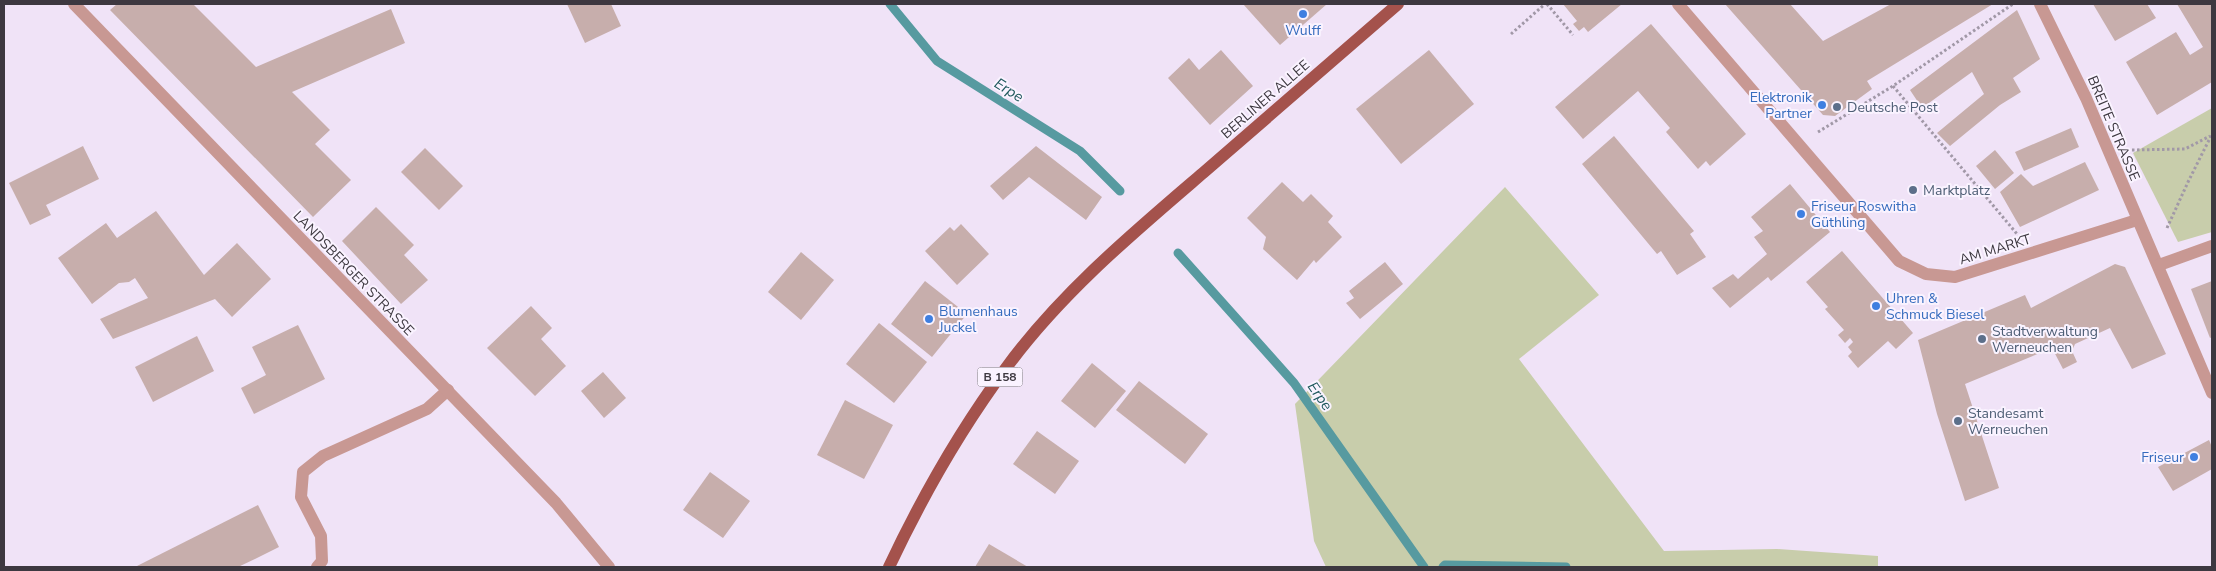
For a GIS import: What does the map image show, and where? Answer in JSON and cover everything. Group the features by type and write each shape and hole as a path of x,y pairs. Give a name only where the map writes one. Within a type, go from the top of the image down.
{"main road":[{"name":"BERLINER ALLEE","path":"890,567 940,466 1006,368 1051,314 1129,235 1398,4"}],"street":[{"name":"LANDSBERGER STRASSE","path":"74,4 448,390 556,504 609,567"},
{"name":"AM MARKT","path":"1678,4 1899,261 1926,274 1956,277 2137,220"},
{"name":"BREITE STRASSE","path":"2040,4 2086,98 2137,220 2159,265 2212,393"},
{"path":"2159,265 2212,246"},
{"path":"317,567 322,561 321,536 301,497 303,472 323,456 427,409 448,390"}],"path":[{"path":"1511,34 1546,4 1573,35"},
{"path":"1798,144 1893,86 2013,4"},
{"path":"1893,86 2034,253"},
{"path":"2111,157 2134,149 2185,149 2211,135"},
{"path":"2159,265 2168,224 2211,135"}],"green space":[{"path":"2212,108 2212,232 2178,242 2133,153"},
{"path":"1505,187 1599,295 1519,359 1664,551 1777,549 1878,556 1878,567 1326,567 1314,541 1295,404"}],"building":[{"path":"117,4 193,4 256,67 391,9 405,43 292,92 330,130 315,144 351,180 313,217 110,10"},
{"path":"567,4 611,4 621,26 585,43"},
{"path":"1243,4 1327,4 1280,45"},
{"path":"1563,4 1622,4 1588,32 1584,27 1579,31 1573,24 1577,21"},
{"path":"1725,4 1790,4 1823,41 1891,4 1993,4 1867,81 1872,89 1835,116 1823,115"},
{"path":"2093,4 2147,4 2156,18 2115,41"},
{"path":"2177,4 2210,4 2212,7 2212,82 2157,115 2126,62 2176,32 2190,55 2203,47"},
{"path":"2017,10 2040,59 2013,78 2021,92 2000,105 1950,146 1937,133 1984,94 1972,72 1922,108 1910,90"},
{"path":"1651,24 1746,134 1710,166 1706,161 1698,169 1666,132 1670,128 1638,91 1583,139 1555,107"},
{"path":"1221,50 1253,86 1210,125 1168,78 1189,58 1199,70"},
{"path":"1429,50 1474,104 1401,164 1356,109"},
{"path":"2071,128 2079,147 2024,171 2015,152"},
{"path":"1614,136 1694,231 1690,234 1706,257 1677,275 1661,251 1657,254 1582,164"},
{"path":"83,146 99,179 46,205 51,215 30,225 9,183"},
{"path":"1036,146 1102,197 1086,220 1029,177 1003,200 990,186"},
{"path":"425,148 463,186 439,210 401,172"},
{"path":"1995,150 2014,173 1995,189 1976,166"},
{"path":"2085,162 2099,190 2020,227 2000,192 2021,174 2033,186"},
{"path":"1282,182 1303,202 1311,194 1333,216 1328,222 1342,237 1316,263 1314,260 1297,280 1263,249 1266,237 1247,218"},
{"path":"1790,184 1830,232 1771,281 1768,277 1730,308 1712,288 1733,274 1738,279 1767,254 1754,237 1763,231 1751,217"},
{"path":"376,207 414,245 404,255 428,280 401,304 342,241"},
{"path":"156,211 204,275 237,243 271,279 232,317 215,299 113,339 100,319 148,298 135,278 129,282 119,283 92,304 58,258 106,223 117,238"},
{"path":"961,224 989,254 957,285 925,251 950,227 954,231"},
{"path":"1842,251 1913,333 1896,349 1888,341 1858,368 1848,356 1852,352 1848,347 1853,342 1850,338 1845,343 1838,335 1844,330 1825,309 1828,307 1806,282"},
{"path":"801,252 834,280 801,320 768,292"},
{"path":"1385,262 1403,284 1360,319 1346,303 1354,298 1349,291"},
{"path":"2115,264 2125,267 2166,354 2132,369 2110,328 2075,344 2072,351 2077,362 2063,369 2052,348 1965,384 1999,488 1965,501 1937,414 1918,340 2025,295 2031,308"},
{"name":"Blumenhaus Juckel","path":"925,281 967,314 932,357 891,324"},
{"path":"2212,281 2212,337 2210,338 2191,289"},
{"path":"531,306 552,328 541,339 566,366 535,396 487,348"},
{"path":"879,323 927,362 894,403 846,364"},
{"path":"298,325 325,379 254,414 241,388 266,375 252,347"},
{"path":"197,336 214,371 153,402 135,367"},
{"path":"1092,363 1126,391 1095,428 1061,401"},
{"path":"603,372 626,398 604,418 581,391"},
{"path":"1139,381 1208,434 1185,464 1116,410"},
{"path":"845,400 893,425 864,479 817,455"},
{"path":"1037,431 1079,461 1055,494 1013,464"},
{"name":"Friseur","path":"2209,440 2212,447 2212,469 2173,491 2158,467"},
{"path":"710,472 750,501 723,538 683,510"},
{"path":"258,505 279,547 238,567 135,567"},
{"path":"989,544 1028,567 975,567"}],"waterway":[{"name":"Erpe","path":"890,4 937,61 1080,151 1120,191"},
{"name":"Erpe","path":"1178,253 1294,383 1424,567"},
{"path":"1443,567 1445,565 1566,567"}],"place":[{"name":"Wulff","path":"1303,14"},
{"name":"Elektronik Partner","path":"1822,105"},
{"name":"Deutsche Post","path":"1837,107"},
{"name":"Marktplatz","path":"1913,190"},
{"name":"Friseur Roswitha Güthling","path":"1801,214"},
{"name":"Uhren & Schmuck Biesel","path":"1876,306"},
{"name":"Blumenhaus Juckel","path":"929,319"},
{"name":"Stadtverwaltung Werneuchen","path":"1982,339"},
{"name":"Standesamt Werneuchen","path":"1958,421"},
{"name":"Friseur","path":"2194,457"}]}
